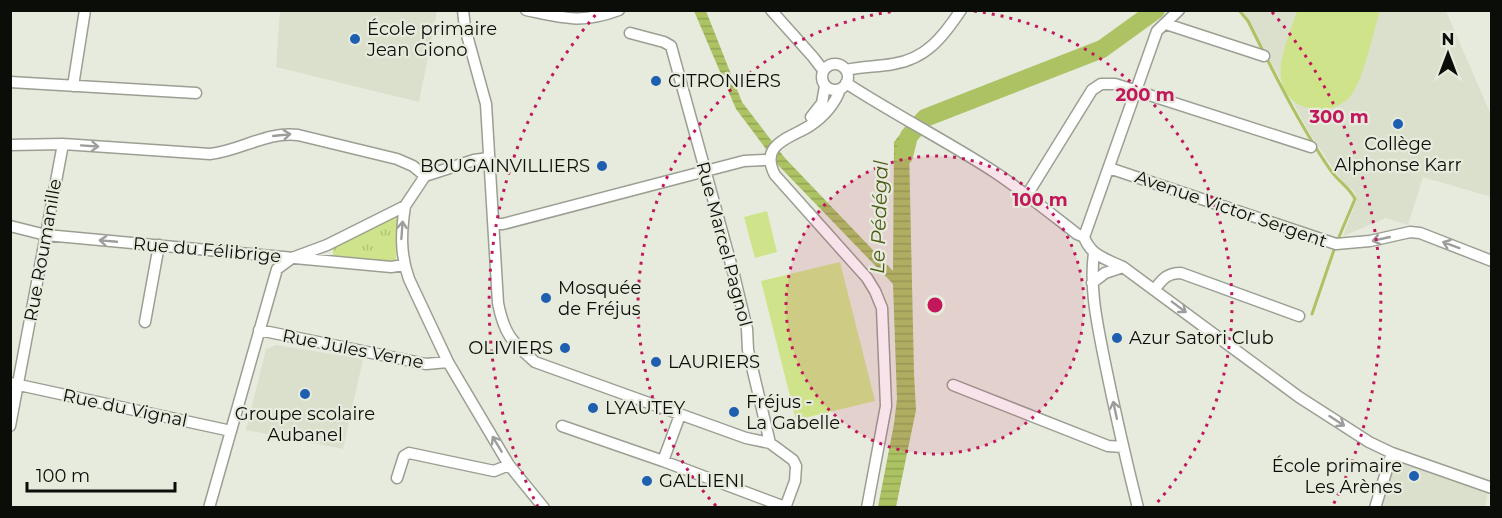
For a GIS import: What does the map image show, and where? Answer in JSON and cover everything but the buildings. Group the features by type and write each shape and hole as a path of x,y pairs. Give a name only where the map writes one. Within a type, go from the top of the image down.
{"street":[{"path":"73,86 85,10"},
{"path":"464,10 465,28 486,104 498,303 502,323 512,341 536,362 746,438 770,443 793,460 796,466 795,481 785,507 562,426"},
{"path":"526,10 577,20 602,16 619,10"},
{"path":"771,10 823,70"},
{"path":"846,70 912,60 933,46 945,34 961,10"},
{"path":"1179,11 1157,31 1084,237 1087,247 1094,254 1124,267 1299,397 1369,442 1392,453 1491,488"},
{"path":"1166,24 1264,56"},
{"name":"Rue Marcel Pagnol","path":"630,33 664,42 670,46 745,318 748,350 770,443"},
{"path":"793,131 808,128 837,98 843,86 848,77 846,70 835,63 823,70 821,78 825,86 832,90 843,86 937,137 1027,195 1084,237"},
{"path":"10,82 196,93"},
{"path":"1027,195 1092,90 1101,84 1115,84 1311,147"},
{"path":"494,224 504,224 744,160 767,156 777,144 818,111 825,86"},
{"path":"10,145 63,144 210,154 225,152 285,133 397,159 413,166 425,176"},
{"name":"Rue Roumanille","path":"10,426 14,384 63,144"},
{"path":"767,156 769,175 861,278 875,304 879,334 881,410 861,507"},
{"path":"767,156 776,175 867,278 882,308 886,413 867,507"},
{"path":"488,158 474,160 425,176 405,206 401,235 404,265 448,362 509,465 544,507"},
{"name":"Avenue Victor Sergent","path":"1108,168 1336,244 1370,241 1410,232 1420,233 1491,261"},
{"path":"209,507 278,269 292,258 327,245 405,206"},
{"name":"Rue du Félibrige","path":"10,226 46,235 391,267 404,265"},
{"path":"145,322 159,245"},
{"path":"1094,254 1092,283 1096,318 1138,507"},
{"path":"1092,283 1105,273 1124,267"},
{"path":"1155,289 1170,273 1181,273 1299,316"},
{"name":"Rue Jules Verne","path":"259,330 426,364 448,362"},
{"name":"Rue du Vignal","path":"14,384 231,431"},
{"path":"953,385 1108,446 1123,447"},
{"path":"663,461 680,415"},
{"path":"397,478 404,456 409,453 494,471 509,465"},
{"path":"1375,507 1392,453"}],"shaded area":[{"name":"École primaire Jean Giono","path":"280,11 437,11 419,102 276,67"},
{"path":"694,11 706,11 742,102 784,157 893,271 894,142 905,128 915,135 909,148 916,410 896,507 878,507 897,399 893,284 778,165 736,109"},
{"name":"Collège Alphonse Karr","path":"1243,11 1446,11 1491,115 1491,197 1423,177 1408,225 1386,218 1343,236 1356,201 1355,193 1338,176 1309,132"},
{"name":"Groupe scolaire Aubanel","path":"276,345 363,359 343,449 246,430 266,349"},
{"name":"École primaire Les Arènes","path":"1393,461 1488,492 1485,507 1379,508"}],"green space":[{"path":"1297,11 1380,11 1356,87 1352,94 1333,108 1310,109 1300,105 1284,89 1281,78 1281,61"},
{"path":"767,211 777,252 755,258 744,217"},
{"path":"395,215 398,218 396,262 333,257 333,247"},
{"path":"840,262 875,401 796,420 761,281"}],"waterway":[{"name":"Le Pédégal","path":"904,156 909,136 925,118 1102,49 1156,10"},
{"path":"1239,10 1248,21 1263,51"},
{"path":"1266,57 1313,144 1331,171 1355,199 1336,244 1312,314"}],"place":[{"name":"École primaire Jean Giono","path":"355,39"},
{"name":"CITRONIERS","path":"656,81"},
{"name":"Collège Alphonse Karr","path":"1398,124"},
{"name":"BOUGAINVILLIERS","path":"602,166"},
{"name":"Mosquée de Fréjus","path":"546,298"},
{"name":"Azur Satori Club","path":"1117,338"},
{"name":"OLIVIERS","path":"565,348"},
{"name":"LAURIERS","path":"656,362"},
{"name":"Groupe scolaire Aubanel","path":"305,394"},
{"name":"LYAUTEY","path":"593,408"},
{"name":"Fréjus - La Gabelle","path":"734,412"},
{"name":"École primaire Les Arènes","path":"1414,476"},
{"name":"GALLIENI","path":"647,481"}]}
